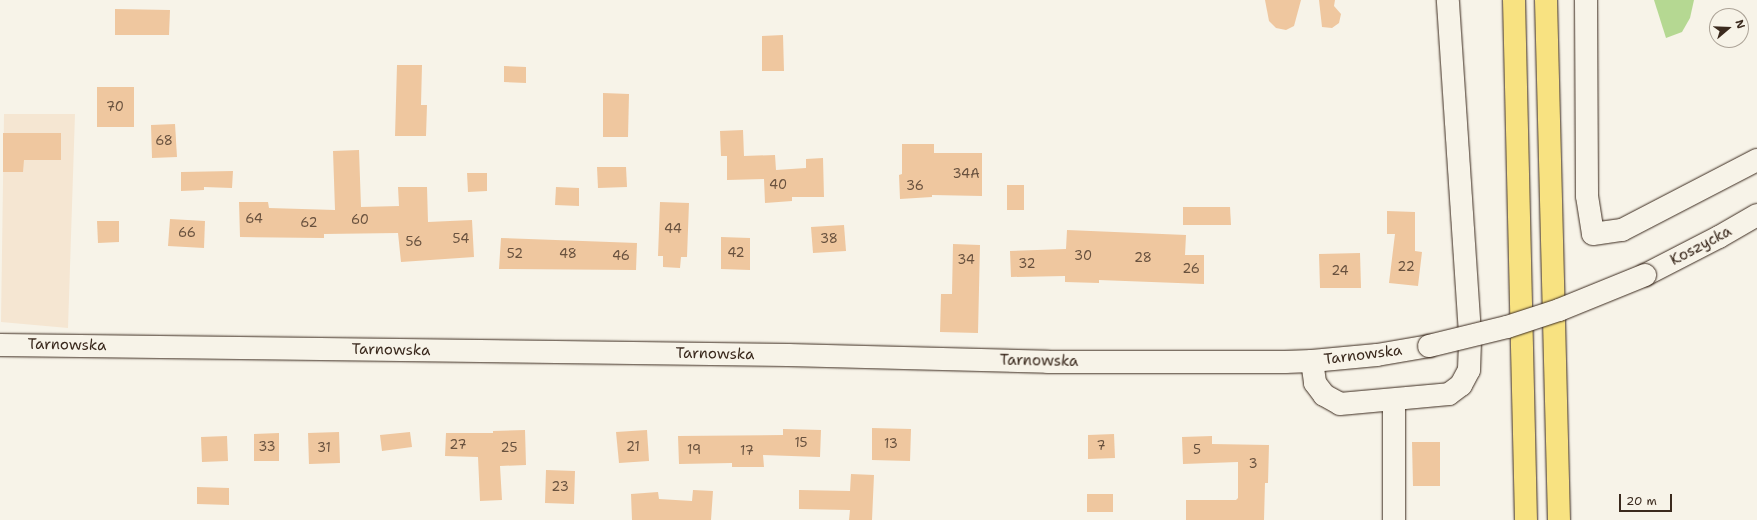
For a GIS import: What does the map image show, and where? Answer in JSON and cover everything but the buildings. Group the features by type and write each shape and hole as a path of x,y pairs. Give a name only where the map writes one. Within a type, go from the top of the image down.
{"main road":[{"path":"1514,0 1526,520"},
{"path":"1546,0 1559,520"}],"street":[{"path":"1312,361 1316,383 1324,395 1340,404 1449,394 1461,385 1469,370 1470,334 1448,0"},
{"path":"1586,0 1586,196 1593,234 1622,230 1757,160"},
{"name":"Koszycka","path":"1429,346 1507,327 1585,300 1645,275 1719,237 1757,215"},
{"name":"Tarnowska","path":"0,345 788,355 1048,362 1312,361 1378,355 1429,346"},
{"path":"1394,400 1394,520"}],"shaded area":[{"path":"4,114 75,114 68,328 1,322"}],"green space":[{"path":"1654,0 1694,0 1690,18 1682,32 1666,38"}]}
